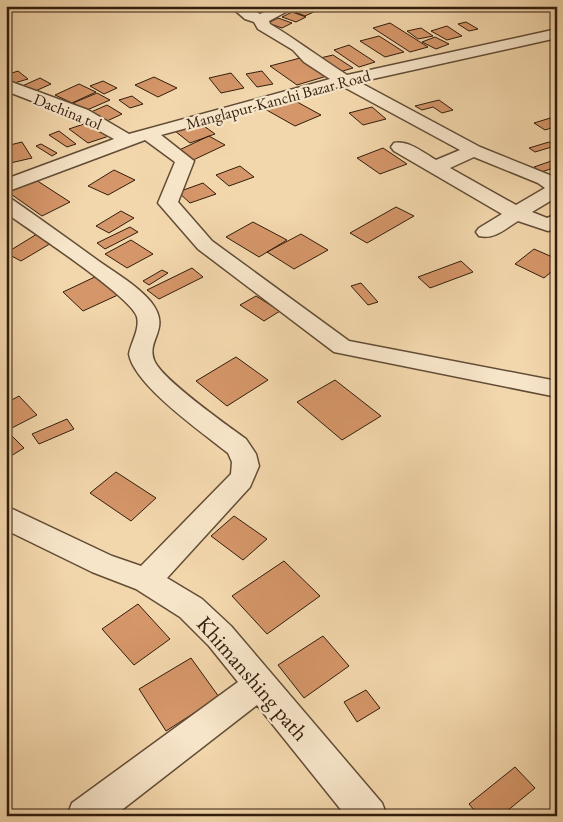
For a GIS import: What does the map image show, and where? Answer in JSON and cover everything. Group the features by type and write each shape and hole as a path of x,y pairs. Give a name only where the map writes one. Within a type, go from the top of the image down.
{"street":[{"path":"238,6 250,16 261,19 290,6"},
{"path":"261,19 263,26 298,47 310,59 344,80 474,151 545,179 557,188 486,232"},
{"name":"Manglapur-Kanchi Bazar Road","path":"6,186 137,137 344,80 555,35"},
{"name":"Dachina tol","path":"6,86 82,114 117,133 137,137 185,161 168,203 205,246 342,347 557,389"},
{"path":"400,147 516,213 548,225 557,220"},
{"path":"435,166 474,151"},
{"path":"6,204 119,285 135,299 148,314 149,328 142,344 142,360 158,380 237,446 245,457 247,470 241,480 146,580"},
{"name":"Khimanshing path","path":"6,517 102,564 146,580 191,608 220,636 369,816"},
{"path":"85,816 259,685"}],"building":[{"path":"295,6 308,6 318,10 305,16 288,9"},
{"path":"292,12 306,17 296,22 282,17"},
{"path":"278,18 292,23 282,28 268,23"},
{"path":"466,22 478,29 469,31 458,24"},
{"path":"390,23 428,47 410,52 373,28"},
{"path":"447,26 462,36 447,40 431,31"},
{"path":"421,28 433,36 418,39 407,31"},
{"path":"379,36 404,52 385,57 360,41"},
{"path":"435,37 449,44 436,49 422,42"},
{"path":"349,45 375,62 359,67 334,50"},
{"path":"333,55 353,68 336,73 316,59"},
{"path":"300,58 327,76 297,85 270,66"},
{"path":"18,71 28,79 11,84 6,80 6,75"},
{"path":"262,71 273,84 257,87 246,74"},
{"path":"231,73 244,88 221,93 209,78"},
{"path":"154,77 177,88 158,97 135,85"},
{"path":"40,78 51,84 31,93 20,87"},
{"path":"103,81 117,88 104,94 90,86"},
{"path":"79,84 96,92 72,103 55,95"},
{"path":"97,93 110,100 87,110 73,103"},
{"path":"132,96 143,104 130,108 119,100"},
{"path":"288,97 321,115 295,126 263,108"},
{"path":"439,100 453,110 442,113 433,107 422,110 415,106"},
{"path":"107,105 122,114 107,121 91,112"},
{"path":"372,107 386,119 363,125 349,113"},
{"path":"557,116 557,126 545,130 534,123"},
{"path":"90,122 109,136 88,143 69,129"},
{"path":"200,123 215,134 190,143 175,131"},
{"path":"59,131 76,144 67,147 49,135"},
{"path":"209,136 225,145 191,161 175,152"},
{"path":"22,142 32,158 6,164 6,146"},
{"path":"549,142 555,146 535,152 529,148"},
{"path":"41,144 57,153 52,156 36,146"},
{"path":"383,148 407,164 380,174 357,158"},
{"path":"557,159 557,167 541,172 534,167"},
{"path":"240,166 254,177 229,186 216,175"},
{"path":"114,170 135,180 108,195 88,186"},
{"path":"36,180 70,202 42,216 8,192"},
{"path":"203,183 216,194 190,203 178,192"},
{"path":"396,207 414,216 367,243 350,233"},
{"path":"121,211 134,218 109,233 96,226"},
{"path":"253,222 287,240 259,257 226,237"},
{"path":"130,227 138,232 105,249 97,243"},
{"path":"37,234 53,242 21,261 6,253"},
{"path":"301,234 328,250 294,269 267,252"},
{"path":"131,240 153,254 127,268 105,254"},
{"path":"534,249 557,259 557,267 544,278 515,264"},
{"path":"461,261 473,272 430,288 418,277"},
{"path":"192,268 203,277 159,299 147,290"},
{"path":"162,270 168,273 149,285 143,281"},
{"path":"99,275 120,294 83,311 63,292"},
{"path":"361,283 378,302 368,305 351,286"},
{"path":"256,296 280,311 264,321 240,305"},
{"path":"236,357 268,380 227,406 196,381"},
{"path":"335,380 381,416 342,440 297,402"},
{"path":"19,396 37,415 6,431 6,403"},
{"path":"67,419 74,429 39,444 32,434"},
{"path":"8,432 24,448 6,459 6,434"},
{"path":"116,472 156,498 131,521 90,493"},
{"path":"234,516 267,539 243,560 211,536"},
{"path":"284,561 320,596 267,634 232,596"},
{"path":"138,604 170,639 134,665 102,629"},
{"path":"323,636 349,666 304,698 278,665"},
{"path":"191,658 219,697 166,731 139,689"},
{"path":"366,690 380,708 357,722 344,702"},
{"path":"515,767 535,788 501,816 479,816 469,804"}]}
